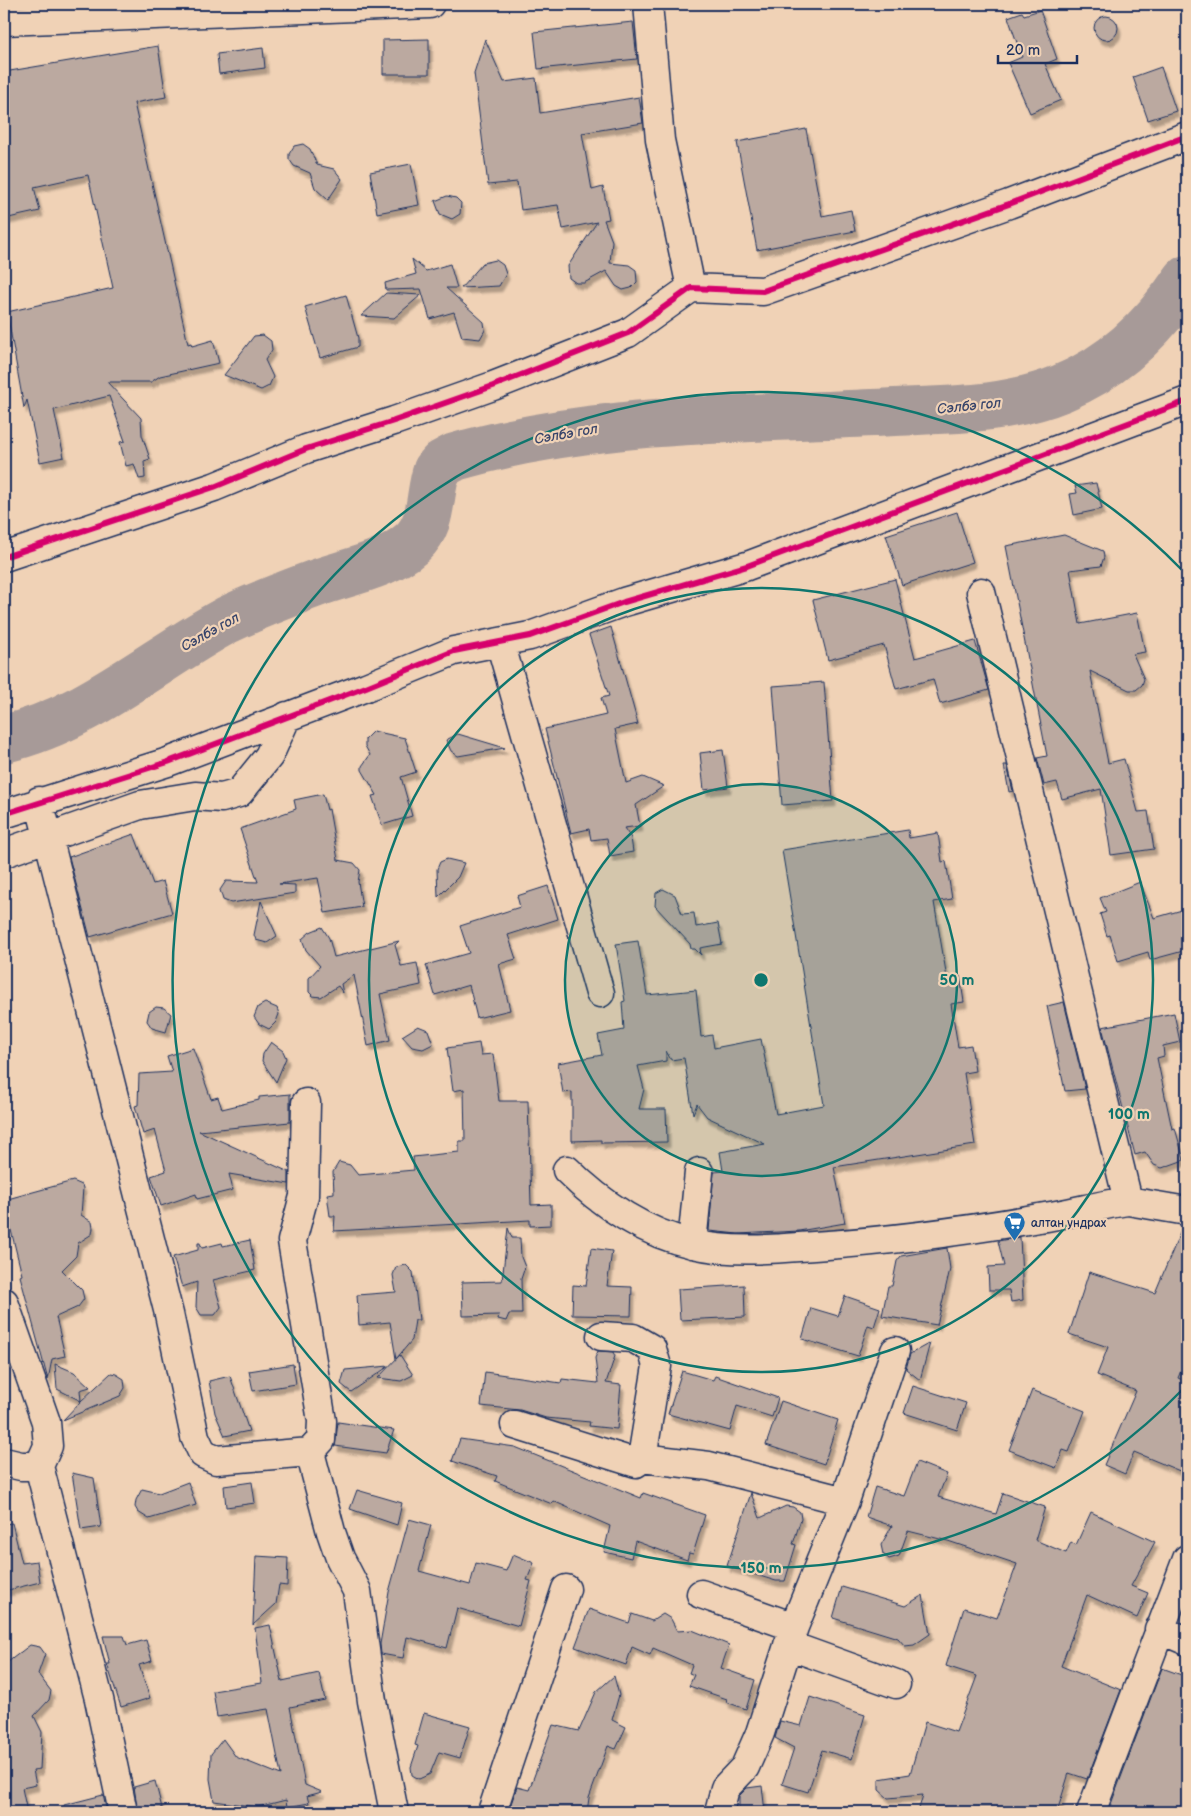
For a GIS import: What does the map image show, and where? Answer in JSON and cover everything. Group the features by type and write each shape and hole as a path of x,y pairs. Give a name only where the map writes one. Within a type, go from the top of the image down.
{"street":[{"path":"4,21 102,10 430,4"},
{"path":"648,4 660,140 691,288"},
{"path":"4,557 214,487 306,449 394,421 511,378 628,332 691,288 763,291 1009,204 1187,136"},
{"path":"4,814 39,800 168,762 454,651 530,636 624,602 747,566 1187,401"},
{"path":"981,592 1128,1201"},
{"path":"500,642 600,993"},
{"path":"4,853 140,805 194,796 222,798 239,793 269,756 287,716"},
{"path":"39,800 168,1314 195,1437 203,1454 216,1460 310,1452 321,1440 322,1422 292,1241 304,1196 306,1103"},
{"path":"567,1170 588,1189 632,1221 692,1244 725,1249 781,1248 868,1242 1040,1218 1128,1201 1187,1211"},
{"path":"692,1244 698,1172"},
{"path":"4,1302 46,1422 48,1446 39,1466 99,1700 124,1812"},
{"path":"515,1425 636,1463 642,1458 657,1366 652,1349 633,1338 601,1336"},
{"path":"719,1812 725,1788 745,1767 760,1734 791,1636 845,1501 894,1351"},
{"path":"310,1452 330,1532 340,1558 358,1591 372,1701 394,1812"},
{"path":"642,1458 709,1466 845,1501"},
{"path":"4,1462 21,1466 39,1466"},
{"path":"1091,1812 1187,1559"},
{"path":"492,1812 566,1588"},
{"path":"701,1594 896,1684"},
{"path":"1160,1629 1187,1641"}],"building":[{"path":"1040,10 1057,59 1045,64 1061,100 1030,113 1008,63 1022,57 1008,17 1022,12 1024,15"},
{"path":"1106,16 1115,19 1118,28 1115,37 1106,40 1097,37 1094,28 1097,19"},
{"path":"633,22 637,59 538,69 534,32"},
{"path":"429,39 429,74 383,74 383,40"},
{"path":"485,39 504,82 536,78 540,113 639,97 643,123 582,133 592,190 603,187 609,219 604,220 612,241 610,263 629,265 636,270 637,282 631,288 623,290 616,286 606,271 584,283 576,283 569,278 568,266 597,222 563,229 558,205 521,210 517,182 488,185 474,73"},
{"path":"158,46 166,97 134,103 188,344 191,343 192,346 213,340 219,363 160,376 151,382 107,382 141,418 142,435 150,459 144,461 145,478 139,479 134,464 126,466 120,442 125,441 109,396 54,410 64,457 40,462 27,400 24,408 7,312 113,288 88,175 34,187 40,211 4,219 4,72"},
{"path":"263,48 265,68 219,74 217,54"},
{"path":"1161,67 1176,111 1148,120 1133,77"},
{"path":"806,129 822,216 851,210 855,231 757,250 737,142"},
{"path":"303,144 310,149 317,165 334,169 342,179 328,200 315,188 310,173 294,166 289,159 289,154 294,146"},
{"path":"411,164 419,205 377,213 370,172"},
{"path":"447,196 456,198 461,203 460,214 452,219 440,214 435,201"},
{"path":"412,259 426,271 450,264 457,288 446,288 484,322 485,330 480,339 462,337 454,312 430,319 421,289 386,290 385,283 416,274"},
{"path":"496,260 503,265 506,274 499,286 461,288 483,263"},
{"path":"386,293 421,295 394,318 361,316"},
{"path":"346,295 358,338 358,347 320,358 305,307"},
{"path":"263,335 271,341 272,350 265,360 273,377 269,386 261,390 224,375 254,336"},
{"path":"1096,483 1102,509 1074,515 1070,494 1077,493 1075,486"},
{"path":"957,512 973,562 902,585 886,535"},
{"path":"1064,535 1103,551 1104,557 1101,566 1070,570 1080,624 1137,613 1145,652 1133,654 1144,679 1142,685 1136,690 1129,690 1090,671 1108,763 1124,759 1138,812 1148,811 1154,849 1111,855 1101,789 1062,799 1057,782 1044,785 1037,758 1047,756 1006,546"},
{"path":"895,579 915,658 975,641 989,690 940,704 933,679 896,689 884,645 828,660 813,600"},
{"path":"611,627 638,724 615,729 626,783 643,777 664,786 636,805 640,826 624,828 631,838 633,852 610,856 607,838 591,840 589,829 571,833 545,729 606,715 601,698 609,696 589,635"},
{"path":"824,682 833,801 782,805 773,686"},
{"path":"373,731 405,738 416,772 401,777 412,816 382,825 372,796 377,795 362,770 362,766 370,755 365,746 365,739"},
{"path":"458,734 505,748 458,756 451,751 446,740"},
{"path":"723,750 728,787 704,790 700,753"},
{"path":"1004,765 1007,765 1013,791 1009,792"},
{"path":"323,794 327,810 329,809 338,860 354,863 360,870 358,882 362,907 325,913 318,878 279,884 295,885 295,893 231,903 223,900 220,890 226,881 258,882 240,829 296,809 294,800"},
{"path":"908,830 909,838 938,833 942,862 946,861 952,899 934,902 947,978 960,976 964,1002 951,1004 958,1047 971,1045 975,1071 964,1073 975,1145 834,1167 845,1223 799,1231 738,1234 709,1231 714,1172 723,1171 720,1152 765,1144 707,1117 697,1104 693,1114 684,1058 671,1060 666,1051 666,1061 638,1066 644,1089 639,1109 666,1109 667,1142 601,1143 601,1140 572,1141 572,1092 563,1093 558,1063 602,1055 598,1035 624,1030 622,1002 625,1001 616,944 638,941 647,995 696,990 701,1037 712,1035 714,1048 761,1039 776,1114 824,1105 782,850"},
{"path":"134,834 153,884 163,881 172,913 90,937 69,857"},
{"path":"447,859 464,863 458,877 438,897 437,869 440,862"},
{"path":"1140,882 1154,918 1182,910 1187,929 1187,950 1150,960 1148,952 1118,961 1110,935 1107,936 1100,914 1106,912 1100,898"},
{"path":"548,886 558,919 508,935 516,959 499,964 510,1010 477,1018 469,985 435,995 426,965 469,953 460,926 520,907 517,896"},
{"path":"663,889 675,895 682,914 694,913 696,927 718,923 722,944 700,948 701,955 695,949 691,949 690,944 655,906 656,893"},
{"path":"261,901 277,936 267,943 256,940 254,935"},
{"path":"322,927 329,938 334,957 399,941 395,945 401,966 417,963 421,985 380,994 390,1040 368,1046 354,975 341,984 343,993 338,986 321,997 313,996 309,992 309,978 320,966 306,950 302,939 310,932"},
{"path":"1064,1002 1085,1089 1065,1091 1047,1006"},
{"path":"265,1003 277,1008 279,1014 276,1022 269,1029 259,1024 254,1017 258,1007"},
{"path":"156,1007 164,1008 171,1014 166,1032 152,1028 147,1021 149,1012"},
{"path":"1174,1013 1180,1042 1163,1046 1164,1056 1157,1058 1172,1129 1175,1128 1184,1160 1162,1168 1154,1165 1145,1152 1135,1155 1102,1027"},
{"path":"418,1026 428,1030 433,1044 423,1049 412,1047 402,1036"},
{"path":"271,1042 283,1051 286,1058 276,1082 262,1061 263,1054"},
{"path":"479,1043 481,1055 493,1054 499,1101 528,1101 531,1205 551,1204 551,1225 530,1226 530,1220 334,1231 335,1216 330,1216 327,1194 334,1193 333,1172 339,1162 350,1165 358,1175 414,1170 413,1157 459,1152 459,1141 465,1141 464,1089 453,1091 447,1048"},
{"path":"193,1048 211,1099 218,1097 222,1109 259,1100 259,1097 290,1094 290,1122 199,1131 289,1172 289,1184 229,1174 233,1190 197,1199 196,1194 161,1206 151,1176 166,1171 155,1130 143,1134 135,1106 138,1105 139,1074 172,1072 167,1056"},
{"path":"73,1181 82,1185 81,1215 92,1222 93,1228 92,1234 78,1243 76,1256 62,1270 82,1290 84,1299 78,1307 56,1317 65,1356 52,1359 48,1380 20,1276 22,1275 10,1226 7,1227 4,1200"},
{"path":"1183,1226 1187,1226 1187,1356 1178,1378 1187,1382 1187,1474 1134,1452 1125,1474 1104,1465 1136,1391 1097,1375 1108,1347 1069,1334 1089,1272 1155,1293"},
{"path":"508,1228 512,1238 520,1238 521,1257 525,1267 521,1279 522,1314 509,1314 506,1321 498,1319 499,1315 463,1316 462,1282 502,1281"},
{"path":"1020,1237 1023,1300 1011,1302 1009,1290 989,1290 988,1267 1004,1266 998,1241"},
{"path":"250,1240 255,1270 213,1280 221,1307 215,1315 201,1315 196,1307 197,1282 182,1287 173,1257 198,1250 198,1243 200,1243 202,1248 222,1243 223,1246"},
{"path":"591,1248 612,1251 607,1286 632,1287 631,1316 572,1315 573,1285 586,1286"},
{"path":"947,1248 950,1269 937,1325 882,1316 888,1286 892,1286 897,1261 901,1256"},
{"path":"406,1265 413,1272 419,1320 415,1320 412,1340 396,1359 390,1322 359,1325 357,1295 396,1292 393,1275 396,1267"},
{"path":"744,1285 745,1317 680,1320 678,1289"},
{"path":"845,1296 880,1308 874,1327 868,1325 858,1356 802,1339 811,1308 838,1316"},
{"path":"930,1343 920,1380 906,1369 910,1354"},
{"path":"598,1351 613,1352 615,1356 606,1383 621,1385 617,1429 589,1426 590,1422 546,1418 520,1410 481,1406 485,1372 561,1383 562,1379 598,1383 595,1358"},
{"path":"400,1355 413,1375 401,1381 378,1378"},
{"path":"55,1364 74,1372 90,1387 80,1390 81,1401 57,1389"},
{"path":"293,1364 296,1384 253,1391 249,1371"},
{"path":"389,1366 351,1392 341,1384 345,1370"},
{"path":"682,1371 713,1380 715,1376 778,1398 772,1417 737,1406 730,1431 668,1414"},
{"path":"111,1373 124,1379 125,1388 120,1396 63,1420"},
{"path":"230,1376 249,1431 225,1436 215,1413 209,1381"},
{"path":"913,1386 966,1403 957,1430 904,1413"},
{"path":"1032,1390 1085,1411 1069,1452 1063,1450 1056,1468 1009,1450"},
{"path":"781,1401 838,1420 824,1464 766,1445"},
{"path":"338,1422 394,1430 386,1453 335,1446"},
{"path":"460,1439 515,1447 641,1498 643,1493 705,1515 693,1554 689,1553 687,1560 635,1541 631,1558 604,1552 610,1526 553,1501 552,1504 495,1481 497,1476 452,1461"},
{"path":"917,1462 947,1474 938,1497 996,1514 1003,1493 1045,1507 1035,1540 1066,1553 1071,1542 1076,1545 1091,1512 1155,1542 1131,1586 1148,1593 1137,1618 1087,1595 1061,1666 1121,1690 1087,1779 1069,1773 1057,1812 918,1812 923,1795 888,1798 879,1790 879,1779 910,1774 925,1722 956,1732 977,1676 946,1666 964,1608 997,1618 1017,1564 948,1541 908,1531 899,1556 889,1559 883,1554 881,1545 892,1526 866,1517 875,1487 904,1496"},
{"path":"72,1473 94,1478 101,1527 81,1530"},
{"path":"188,1482 196,1505 149,1519 138,1512 135,1507 136,1500 142,1489 159,1493"},
{"path":"252,1482 255,1503 226,1507 224,1486"},
{"path":"357,1490 402,1503 397,1525 350,1509"},
{"path":"751,1493 760,1518 786,1506 793,1507 800,1512 801,1519 793,1544 796,1545 785,1581 776,1581 727,1566"},
{"path":"409,1519 431,1525 419,1571 470,1585 476,1563 506,1571 513,1554 534,1563 527,1580 531,1581 519,1626 457,1608 447,1648 407,1637 403,1658 381,1654 380,1644 389,1592"},
{"path":"12,1523 22,1563 37,1561 40,1582 4,1591 4,1524"},
{"path":"256,1556 288,1558 287,1586 279,1585 276,1604 253,1625"},
{"path":"842,1587 905,1606 923,1595 930,1634 914,1645 905,1646 898,1638 833,1618"},
{"path":"589,1609 629,1623 632,1614 652,1621 663,1614 671,1619 677,1631 692,1630 729,1645 721,1668 755,1680 746,1709 726,1702 727,1699 689,1686 694,1675 689,1673 692,1665 653,1648 650,1655 632,1647 626,1665 575,1647"},
{"path":"270,1625 282,1681 319,1673 325,1700 290,1707 305,1785 322,1792 307,1796 309,1803 287,1807 286,1800 258,1807 214,1801 210,1779 211,1754 223,1739 236,1757 281,1775 268,1709 217,1717 213,1691 262,1683 255,1628"},
{"path":"103,1636 124,1636 127,1645 146,1640 152,1661 139,1665 150,1698 121,1707 107,1664 110,1664"},
{"path":"30,1645 40,1647 45,1654 38,1674 51,1691 49,1700 34,1716 42,1732 40,1769 33,1770 36,1785 22,1788 27,1812 4,1812 4,1665"},
{"path":"1162,1668 1187,1677 1187,1812 1108,1812"},
{"path":"614,1676 619,1695 612,1720 626,1727 616,1749 608,1746 589,1798 587,1812 508,1812 517,1787 529,1790 553,1725 579,1731 596,1692"},
{"path":"810,1697 865,1715 852,1759 822,1750 808,1792 782,1784 794,1748 775,1738 780,1721 801,1726"},
{"path":"424,1713 470,1726 460,1758 439,1752 430,1774 419,1779 412,1775 411,1767 418,1746 415,1745"},
{"path":"155,1781 163,1812 138,1812 134,1787"},
{"path":"762,1786 765,1812 739,1812 739,1796 747,1788"},
{"path":"103,1795 107,1812 65,1812 64,1805"}],"waterway":[{"name":"Сэлбэ гол","path":"4,739 34,730 92,704 227,620 314,584 378,563 402,551 412,543 424,527 437,470 442,464 455,457 506,444 610,427 714,419 944,410 1016,402 1062,388 1099,369 1148,328 1187,279"}],"cycle path":[{"path":"4,557 214,487 306,449 394,421 493,386 628,333 691,288 763,291 1009,204 1187,136"},
{"path":"4,814 168,762 366,687 454,651 530,636 624,602 747,566 1187,401"}],"place":[{"name":"алтан ундрах","path":"1015,1242"}]}
